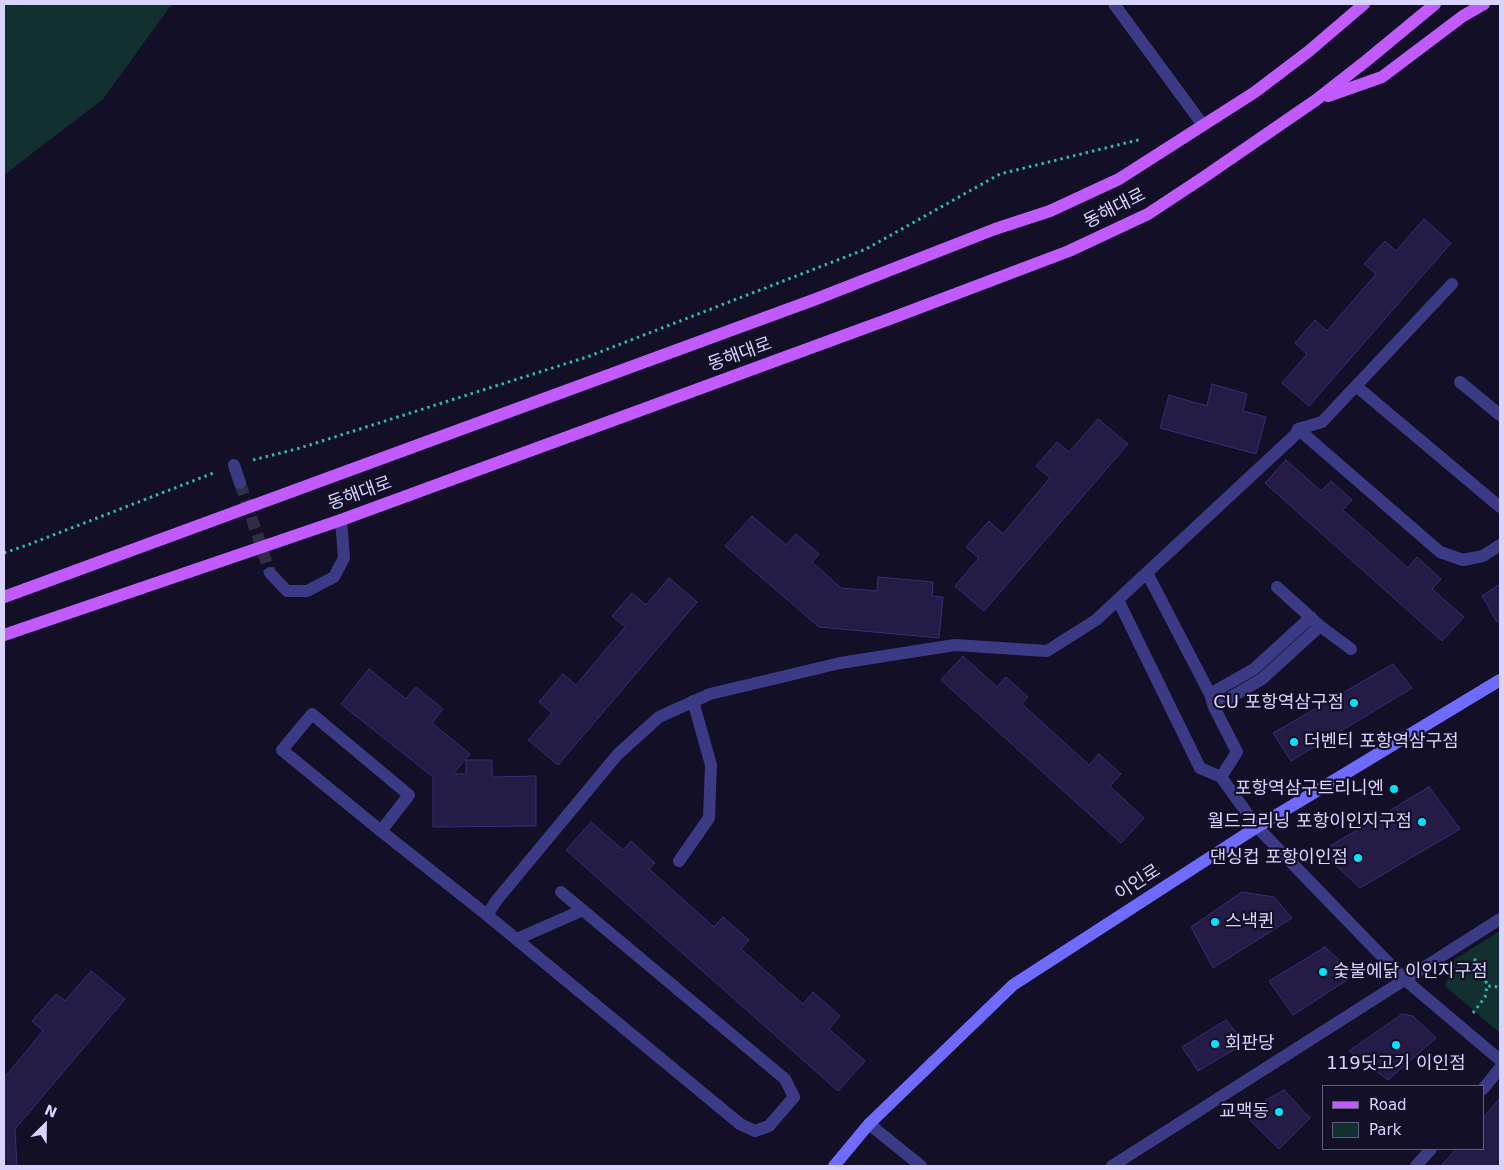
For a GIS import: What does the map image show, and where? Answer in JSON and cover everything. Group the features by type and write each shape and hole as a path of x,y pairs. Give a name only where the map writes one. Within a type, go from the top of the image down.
{"main road":[{"path":"4,597 78,568 1050,211 1119,179 1255,92 1310,51 1364,4"},
{"name":"동해대로","path":"4,635 341,520 883,322 1069,251 1148,214 1316,100 1435,4"},
{"path":"1316,100 1382,77 1463,16 1484,4"}],"street":[{"path":"1114,4 1203,124"},
{"path":"487,914 618,754 659,717 693,701 710,694 840,663 955,646 1047,652 1096,620 1295,435 1298,429 1322,422 1452,284"},
{"path":"1460,382 1500,415"},
{"path":"1356,386 1500,507"},
{"path":"1298,429 1440,552 1463,560 1483,556 1500,544"},
{"path":"234,465 240,483"},
{"path":"270,573 287,591 307,591 334,577 344,558 341,520"},
{"path":"1147,573 1210,694 1214,708 1236,752 1220,777"},
{"path":"1277,587 1351,649"},
{"path":"1118,600 1200,768 1220,777 1257,827 1404,979 1500,1060"},
{"path":"1210,694 1254,669 1316,621"},
{"path":"1214,708 1262,679 1316,621"},
{"name":"이인로","path":"834,1166 869,1124 1013,985 1257,827 1500,680"},
{"path":"679,860 709,818 711,765 693,701"},
{"path":"380,831 409,795 312,714 282,750 380,831 487,914 740,1124 755,1131 769,1126 794,1097 785,1079 561,892"},
{"path":"517,939 584,910"},
{"path":"1112,1166 1500,919"},
{"path":"1484,1088 1500,1068"},
{"path":"869,1124 921,1166"},
{"path":"1416,1166 1430,1150"}],"path":[{"path":"4,553 234,465 300,448 587,357 866,249 1000,174 1145,139"},
{"path":"1459,945 1482,966 1487,986 1484,997 1462,1028"},
{"path":"1487,986 1500,987"}],"green space":[{"path":"4,4 172,4 103,99 4,175"},
{"path":"1500,931 1500,1033 1445,986 1455,959"}],"building":[{"path":"1424,219 1451,243 1309,406 1282,383 1307,354 1295,343 1315,320 1327,331 1376,274 1364,264 1385,241 1396,251"},
{"path":"1212,384 1247,394 1243,411 1266,417 1256,454 1160,428 1169,395 1207,406"},
{"path":"1098,419 1128,444 984,611 955,586 979,558 966,547 989,521 1003,534 1050,478 1036,466 1057,442 1069,452"},
{"path":"1286,460 1321,491 1331,481 1352,500 1343,510 1408,568 1417,557 1441,579 1432,589 1464,617 1442,641 1265,483"},
{"path":"752,516 786,545 796,534 819,554 812,562 841,588 877,591 878,577 933,582 932,596 943,597 939,638 819,627 725,546"},
{"path":"669,578 697,602 558,765 528,740 552,713 539,702 563,674 576,685 625,627 612,616 632,593 646,605"},
{"path":"1500,584 1500,620 1497,622 1482,596"},
{"path":"963,656 997,687 1006,677 1028,697 1022,704 1089,765 1099,754 1121,774 1110,786 1144,818 1121,843 941,680"},
{"path":"1393,664 1412,688 1291,761 1273,733"},
{"path":"369,669 406,699 416,687 443,709 432,723 470,754 453,774 466,774 466,760 492,760 492,777 536,776 536,826 433,827 433,777 341,704"},
{"path":"1429,787 1460,829 1360,888 1328,858 1330,846"},
{"path":"591,822 623,850 631,841 655,863 649,869 714,927 723,917 749,940 741,949 803,1004 813,992 840,1016 829,1029 865,1061 838,1091 566,850"},
{"path":"1242,892 1274,897 1292,918 1213,968 1191,927"},
{"path":"1325,947 1348,968 1347,980 1293,1015 1269,981"},
{"path":"91,971 125,999 15,1129 17,1166 4,1166 4,1078 43,1031 32,1021 56,994 65,1001"},
{"path":"1402,1014 1413,1016 1436,1038 1388,1080 1349,1051"},
{"path":"1226,1020 1245,1043 1198,1071 1182,1047"},
{"path":"1284,1090 1310,1118 1279,1149 1243,1113"},
{"path":"1500,1098 1500,1166 1441,1166 1455,1150 1484,1150 1484,1117"}],"tunnel":[{"path":"240,483 270,573"}],"place":[{"name":"CU 포항역삼구점","path":"1354,703"},
{"name":"더벤티 포항역삼구점","path":"1294,742"},
{"name":"포항역삼구트리니엔","path":"1394,789"},
{"name":"월드크리닝 포항이인지구점","path":"1422,822"},
{"name":"댄싱컵 포항이인점","path":"1358,858"},
{"name":"스낵퀸","path":"1215,922"},
{"name":"숯불에닭 이인지구점","path":"1323,972"},
{"name":"회판당","path":"1215,1044"},
{"name":"119딧고기 이인점","path":"1396,1045"},
{"name":"교맥동","path":"1279,1112"}]}
